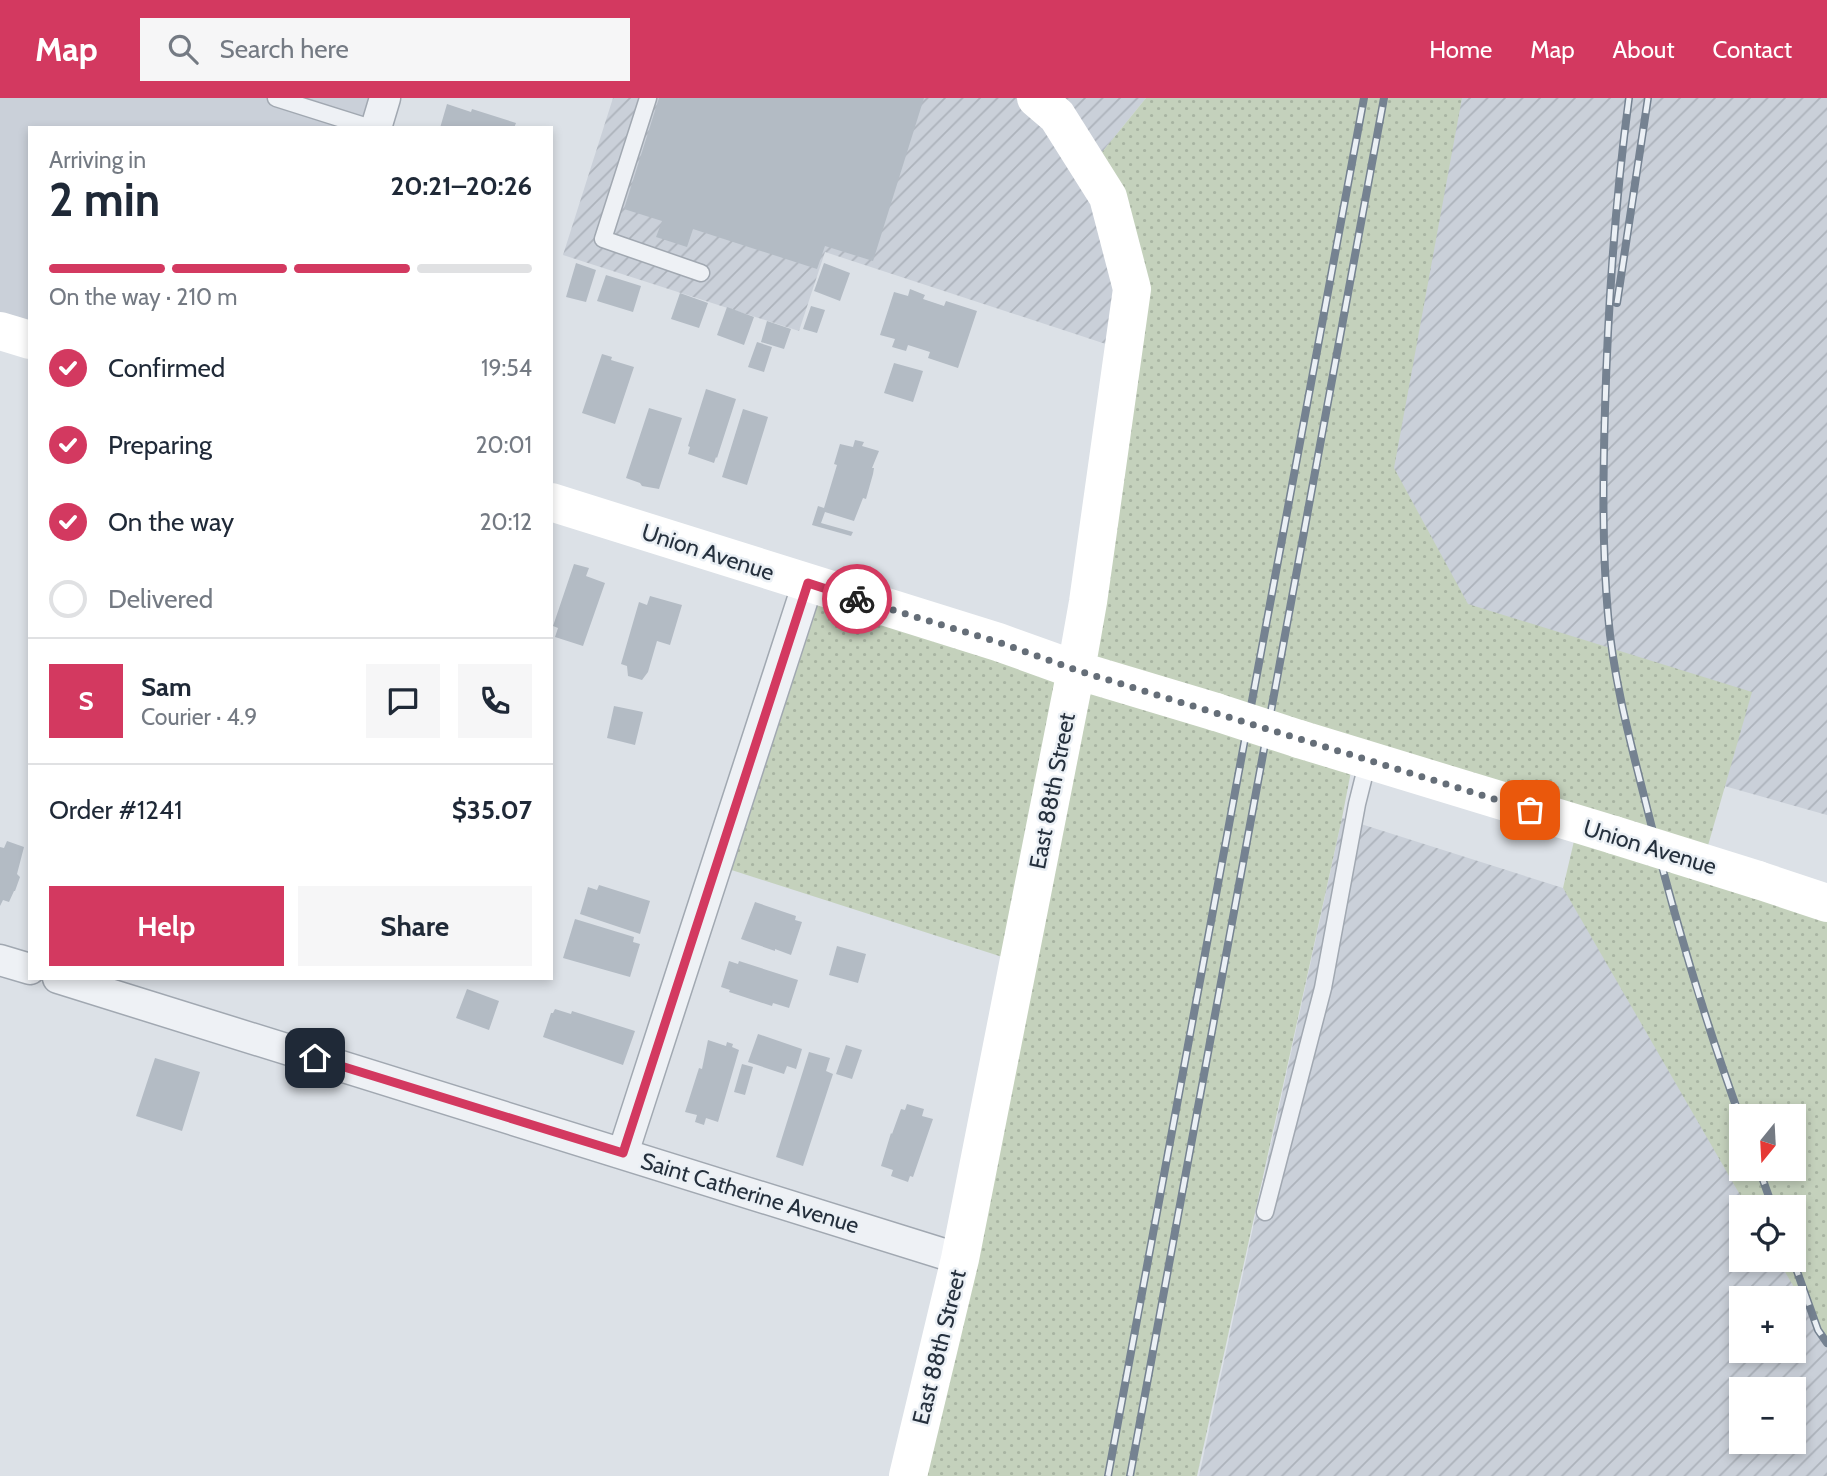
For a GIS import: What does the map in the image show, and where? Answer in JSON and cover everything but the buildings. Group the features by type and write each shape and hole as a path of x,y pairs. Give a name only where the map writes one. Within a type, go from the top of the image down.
{"street":[{"path":"375,126 385,98"},
{"name":"East 88th Street","path":"908,1476 960,1259 1076,670 1132,289 1108,197 1046,107"},
{"path":"0,331 28,339"},
{"name":"Union Avenue","path":"553,503 998,642 1076,670 1827,903"},
{"path":"623,1153 808,583"},
{"path":"0,960 28,968"},
{"name":"Saint Catherine Avenue","path":"64,980 960,1259"}],"lane":[{"path":"276,98 312,103 369,126"},
{"path":"648,98 603,239 701,273"},
{"path":"1265,1212 1323,988 1357,804 1368,760"}],"shaded area":[{"path":"0,98 385,98 377,126 28,126 28,339 0,331"},
{"path":"613,98 1146,98 1090,167 1124,350 825,252 799,331 563,255"},
{"path":"1170,98 1827,98 1827,815 1349,680"},
{"path":"1342,818 1563,888 1729,1121 1729,1181 1757,1181 1775,1195 1729,1195 1729,1272 1806,1272 1806,1259 1827,1259 1827,1476 1199,1476"}],"green space":[{"path":"1146,98 1462,98 1394,468 1468,604 1752,692 1703,863 1827,903 1827,1343 1806,1307 1806,1286 1793,1286 1785,1272 1806,1272 1806,1195 1740,1195 1732,1181 1806,1181 1806,1104 1729,1104 1729,1176 1563,888 1578,824 1354,756 1197,1476 908,1476 1018,962 716,865 808,583 1075,670 1132,289 1090,167"}],"railway":[{"path":"1108,1476 1364,98"},
{"path":"1130,1476 1384,98"},
{"path":"1629,98 1616,214 1606,370 1604,537 1610,638 1627,729 1665,878 1700,999 1735,1104"},
{"path":"1617,303 1648,98"},
{"path":"1763,1181 1768,1195"},
{"path":"1797,1272 1818,1330 1827,1343"}],"way so far":[{"path":"857,599 998,642 1076,670 1530,810"}],"route":[{"path":"315,1058 623,1153 808,583 857,599"}]}
